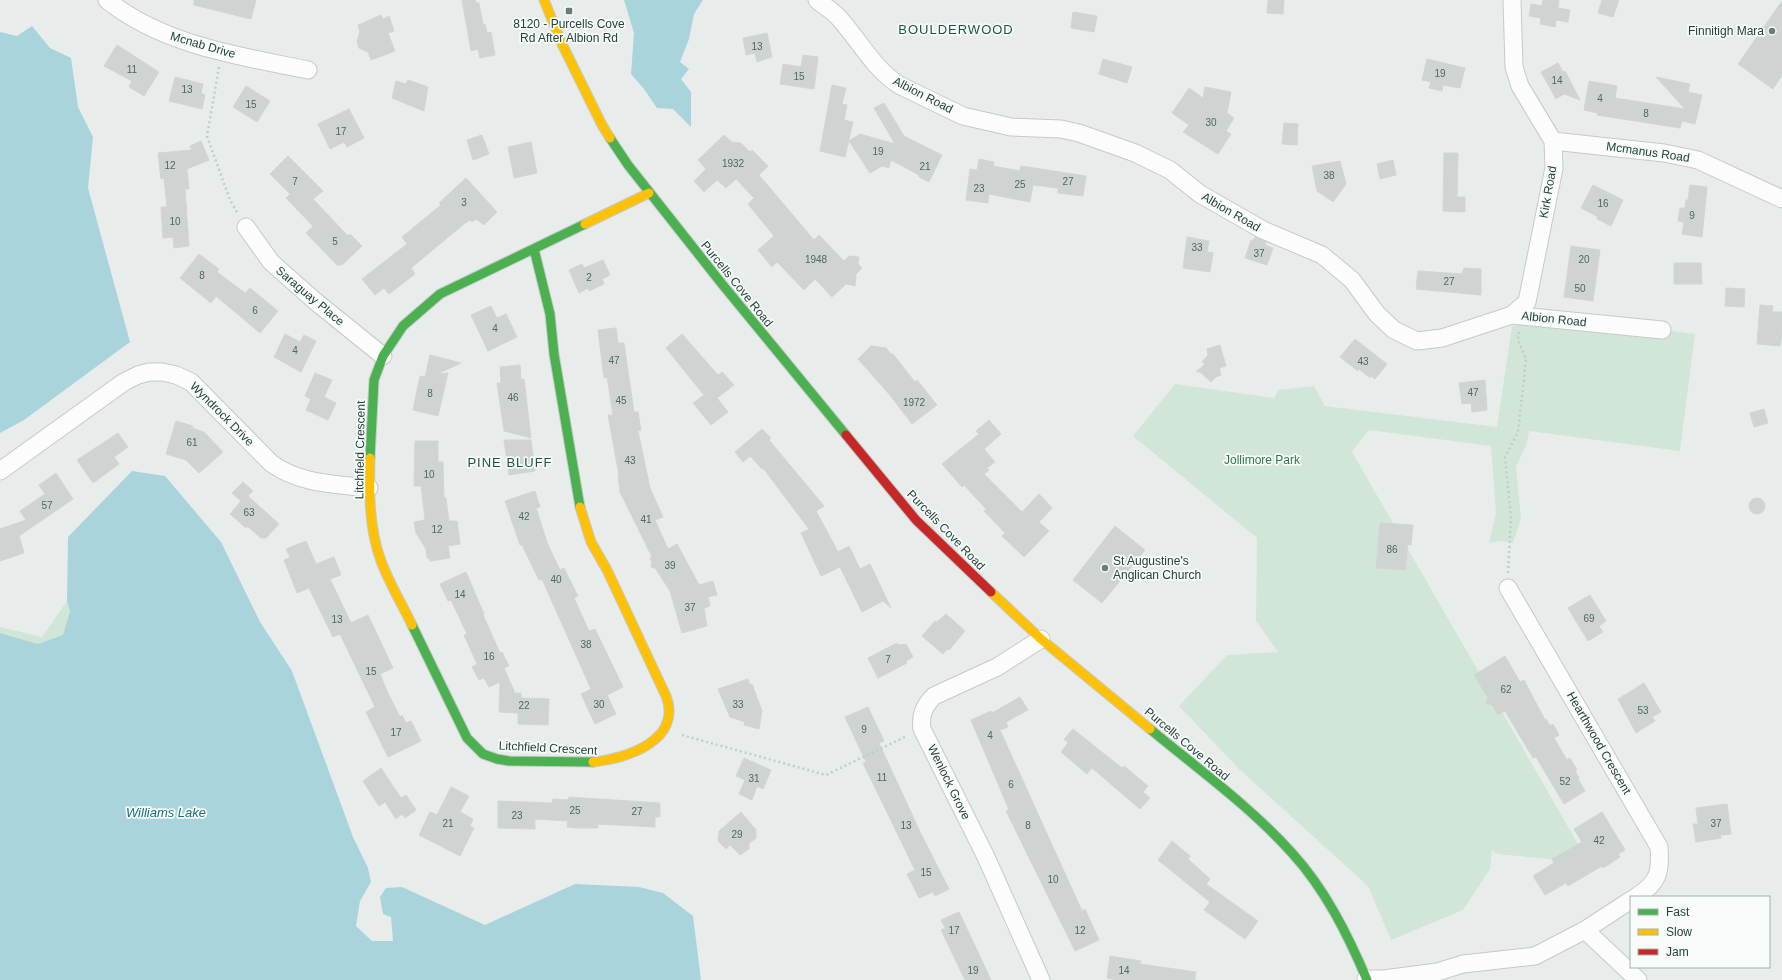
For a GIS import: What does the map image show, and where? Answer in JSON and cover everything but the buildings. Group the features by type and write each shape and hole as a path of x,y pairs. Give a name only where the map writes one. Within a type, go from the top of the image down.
{"street":[{"name":"Mcnab Drive","path":"107,0 125,15 162,33 222,52 308,70"},
{"name":"Purcells Cove Road","path":"544,0 562,44 602,125 649,193 820,406 916,520 1041,639 1224,790 1292,853 1327,900 1352,944 1367,980"},
{"name":"Albion Road","path":"817,0 839,17 863,51 890,79 899,85 963,116 1011,127 1061,129 1079,133 1136,153 1170,170 1200,194 1263,230 1322,255 1352,280 1377,314 1394,330 1417,341 1442,338 1516,315 1662,330"},
{"name":"Kirk Road","path":"1512,0 1514,67 1520,86 1553,141 1554,168 1527,302 1516,315"},
{"name":"Mcmanus Road","path":"1553,141 1664,153 1698,160 1782,199"},
{"name":"Litchfield Crescent","path":"534,249 548,299 553,327 554,354 581,515 591,542 669,700 668,719 663,730 647,746 636,753 615,761 601,763 505,760 490,757 477,749 463,730 381,561 374,535 369,488 374,380 383,356 403,326 440,294 649,193"},
{"name":"Saraguay Place","path":"246,227 271,262 315,301 383,356"},
{"name":"Wyndrock Drive","path":"0,471 124,382 149,372 162,372 176,375 191,382 271,463 282,471 311,481 369,488"},
{"name":"Hearthwood Crescent","path":"1508,588 1659,847 1661,864 1658,875 1652,884 1637,896"},
{"path":"922,729 922,712 927,703 934,696 997,667 1041,639"},
{"name":"Wenlock Grove","path":"922,729 986,857 1041,980"},
{"path":"1367,980 1437,972 1463,964 1535,956 1585,930 1630,901"},
{"path":"1585,930 1638,980"}],"path":[{"path":"222,52 207,136 230,200 246,227"},
{"path":"1508,588 1511,517 1505,457 1518,432 1526,359 1518,340 1516,315"},
{"path":"663,730 826,774 922,729"}],"green space":[{"name":"Jollimore Park","path":"1579,319 1695,334 1680,451 1529,431 1527,443 1516,467 1521,519 1513,543 1501,541 1489,543 1496,513 1491,446 1369,430 1352,452 1589,863 1497,854 1492,850 1490,869 1463,910 1391,940 1368,886 1240,770 1179,706 1227,655 1278,652 1256,621 1257,538 1133,436 1175,384 1274,398 1278,390 1314,386 1325,406 1497,427 1512,326 1529,323"},
{"path":"67,601 70,611 63,636 38,644 0,633 0,627 42,637"}],"water":[{"path":"624,0 703,0 694,14 689,39 680,62 689,69 681,79 691,92 691,127 673,109 657,108 644,89 631,74 634,33"},
{"path":"32,26 50,48 71,58 78,107 93,137 88,188 130,342 24,420 0,433 0,32 17,36"},
{"name":"Williams Lake","path":"132,471 165,476 221,542 260,622 292,671 353,837 368,868 371,882 360,901 356,926 372,941 393,941 391,917 383,914 380,897 386,888 402,887 485,925 575,884 639,887 663,893 693,916 701,980 0,980 0,633 38,644 63,635 70,611 67,601 68,537"}],"traffic: fast":[{"path":"610,138 628,165 722,284 846,435"},
{"path":"370,458 374,380 383,356 403,326 440,294 585,224"},
{"path":"534,249 550,314 554,354 580,507"},
{"path":"412,625 467,738 483,754 509,761 593,762"},
{"path":"1150,729 1259,819 1292,853 1315,882 1335,913 1367,980"}],"traffic: slow":[{"path":"544,0 562,44 602,125 610,138"},
{"path":"585,224 649,193"},
{"path":"370,458 371,510 377,549 388,577 412,625"},
{"path":"580,507 591,542 607,570 666,696 669,711 666,724 659,735 648,744 621,757 593,762"},
{"path":"991,592 1041,639 1150,729"}],"traffic: jam":[{"path":"846,435 916,520 991,592"}],"place":[{"name":"8120 - Purcells Cove Rd After Albion Rd","path":"569,11"},
{"name":"Finnitigh Mara","path":"1772,31"},
{"name":"St Augustine's Anglican Church","path":"1105,568"}],"district":[{"name":"BOULDERWOOD","path":"956,29"},
{"name":"PINE BLUFF","path":"510,462"}]}
